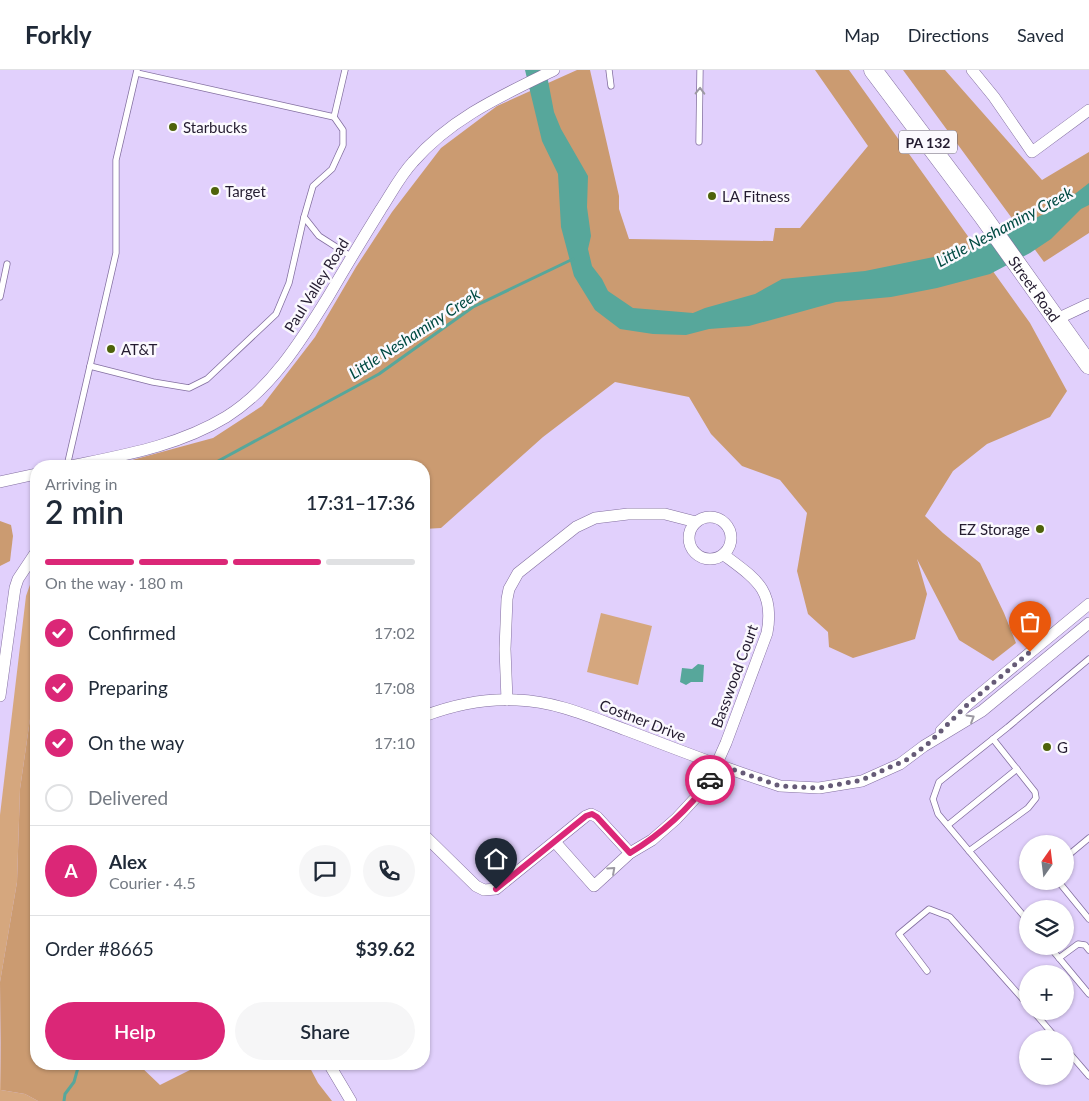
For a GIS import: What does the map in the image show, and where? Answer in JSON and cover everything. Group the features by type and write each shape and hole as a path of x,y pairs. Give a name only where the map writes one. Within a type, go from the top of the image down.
{"main road":[{"name":"Street Road","path":"873,70 1034,286 1089,365"}],"street":[{"name":"Paul Valley Road","path":"98,460 183,439 227,416 261,388 286,362 404,173 428,145 462,118 554,70"},
{"path":"972,70 994,97 1032,152 1089,110"},
{"path":"1057,319 1089,304"},
{"path":"0,482 30,475"},
{"path":"507,700 505,649 507,599 518,573 576,526 595,518 628,514 665,514 696,522"},
{"path":"714,517 723,521 729,528 732,537 730,547 724,555 716,559 707,559 698,556 692,549 689,540 691,530 696,522 704,518 714,517"},
{"name":"Basswood Court","path":"555,842 594,886 630,853 652,840 676,819 701,792 710,779 767,633 770,619 764,590 750,574 724,555"},
{"path":"0,696 15,588 30,561"},
{"name":"Costner Drive","path":"929,743 968,704 1089,604"},
{"name":"Costner Drive","path":"430,714 460,705 507,700 543,703 583,714 780,786 819,788 862,780 900,764 929,743 982,711 1089,623"},
{"path":"430,841 476,886 484,890 496,889 586,816 592,814 630,853"},
{"path":"333,1070 351,1101"}],"lane":[{"path":"334,116 345,70"},
{"path":"609,70 611,86"},
{"path":"699,142 700,70"},
{"path":"68,460 90,366 116,253 116,160 137,71 334,116 343,130 343,145 332,169 313,186 289,282 276,314 207,379 190,388 153,382 90,366"},
{"path":"304,217 319,236 352,257"},
{"path":"0,296 7,264"},
{"path":"1019,910 938,814 933,799 939,782 1089,659"},
{"path":"969,851 1028,808 1036,798 1035,792 993,739"},
{"path":"948,825 1017,769"},
{"path":"1074,850 1089,838"},
{"path":"1065,890 1089,919"},
{"path":"927,971 899,934 929,909 950,917 1019,996"},
{"path":"1059,958 1078,944 1085,945 1089,950"},
{"path":"1056,955 1086,985 1089,994"},
{"path":"1041,1020 1049,1030"},
{"path":"1074,1058 1089,1076"}],"shaded area":[{"path":"525,70 546,70 554,112 561,129 588,176 587,207 591,236 588,249 592,266 608,291 633,308 693,313 755,294 782,279 865,271 973,249 1058,207 1089,183 1089,205 1081,209 1051,239 1030,253 990,274 937,288 891,297 836,302 749,326 709,329 686,335 653,334 620,329 595,310 574,276 561,227 558,174 542,141"},
{"path":"577,70 590,70 619,196 619,209 629,239 773,241 775,228 800,228 868,146 815,70 849,70 1030,323 1067,391 1050,417 987,444 953,471 925,516 980,563 1016,643 993,661 959,640 917,559 927,594 915,639 853,658 829,647 828,632 808,614 797,571 807,513 780,480 742,466 711,434 689,397 615,382 543,437 441,528 430,529 430,460 132,460 213,438 262,406 315,337 356,267 392,212 441,148 497,106"},
{"path":"903,70 945,70 1042,180 1089,152 1089,233 1044,262"},
{"path":"0,521 11,525 13,536 10,561 0,566"},
{"path":"30,585 30,719 20,789 17,882 0,982 0,815 26,596"},
{"path":"601,613 652,626 638,685 587,672"},
{"path":"698,664 704,665 703,682 691,682 686,685 680,682 682,668 692,669"},
{"path":"30,719 30,1070 144,1070 160,1085 190,1070 311,1070 318,1083 332,1101 38,1101 25,1094 1,1090 0,982 17,882 20,789"},
{"path":"0,1042 1,1090 25,1094 38,1101 0,1101"}],"waterway":[{"name":"Little Neshaminy Creek","path":"220,460 379,374 473,307 573,259"},
{"name":"Little Neshaminy Creek","path":"64,1101 65,1094 74,1082 77,1070"}],"way so far":[{"path":"710,780 717,764 780,786 799,788 819,788 845,784 882,773 908,759 929,743 968,704 1030,652"}],"place":[{"name":"Starbucks","path":"173,127"},
{"name":"Target","path":"215,191"},
{"name":"LA Fitness","path":"712,196"},
{"name":"AT&T","path":"111,349"},
{"name":"EZ Storage","path":"1040,529"},
{"name":"G","path":"1047,747"}],"route":[{"path":"496,889 586,816 592,814 630,853 652,840 676,819 710,780"}]}
